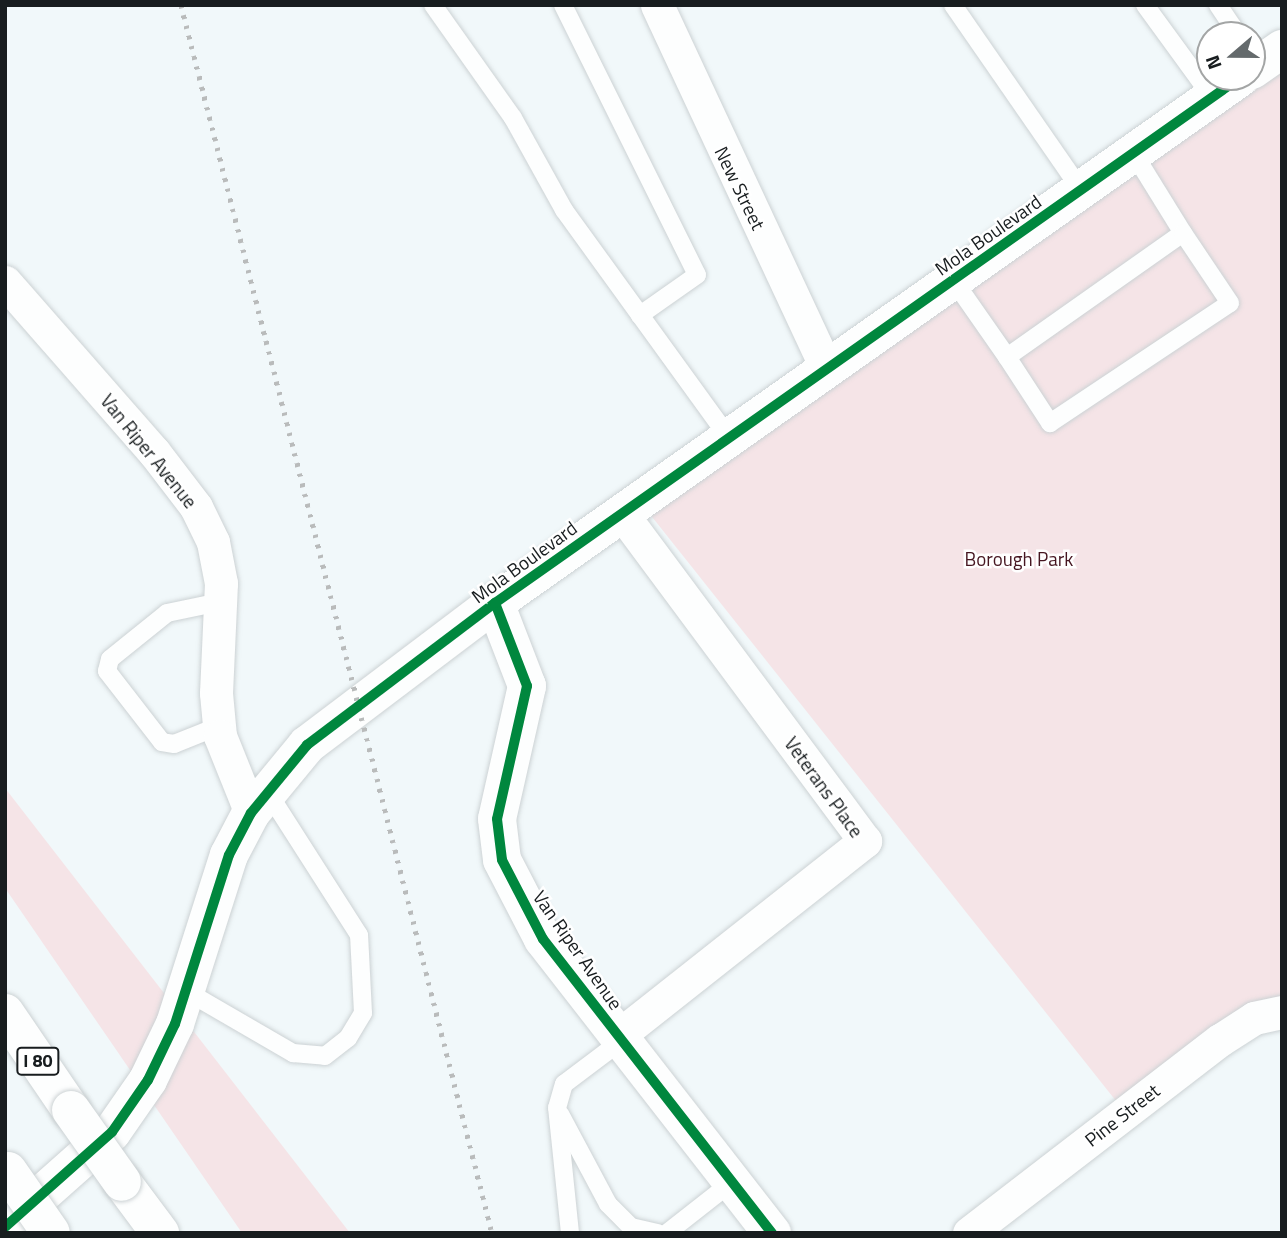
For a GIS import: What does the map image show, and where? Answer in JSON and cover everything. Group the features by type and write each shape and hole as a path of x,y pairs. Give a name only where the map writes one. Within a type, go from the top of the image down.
{"main road":[{"name":"Mola Boulevard","path":"5,1227 112,1132 148,1080 186,991 211,903 259,802 307,745 495,603 1134,154 1214,91"},
{"name":"Van Riper Avenue","path":"495,603 527,686 498,819 502,860 543,939 772,1233"},
{"name":"I 80","path":"5,1013 160,1233"},
{"path":"7,1169 51,1233"}],"street":[{"name":"New Street","path":"657,5 827,369"},
{"name":"Van Riper Avenue","path":"5,282 196,507 213,542 220,602 219,726 259,802"},
{"name":"Veterans Place","path":"619,1039 865,841 622,514"},
{"name":"Pine Street","path":"969,1233 1220,1040 1254,1018 1282,1012"}],"lane":[{"path":"433,5 640,315 729,438"},
{"path":"563,5 697,275 640,315"},
{"path":"953,5 1081,190"},
{"path":"1145,5 1196,34"},
{"path":"1218,5 1226,21"},
{"path":"954,281 1050,423 1230,303 1134,154"},
{"path":"1007,357 1183,233"},
{"path":"219,726 174,744 162,742 107,671 110,659 167,613 220,602"},
{"path":"186,991 293,1053 325,1056 348,1038 363,1013 359,935 259,802"},
{"path":"570,1233 557,1108 564,1084 619,1039"},
{"path":"557,1108 608,1203 631,1227 658,1233"},
{"path":"667,1233 732,1182"}],"green space":[{"name":"Borough Park","path":"1282,51 1282,1015 1124,1111 641,503 1225,91 1266,91 1266,62"},
{"path":"5,788 350,1233 242,1233 5,888"}],"railway":[{"path":"181,5 492,1233"}],"cycle path":[{"path":"5,1227 112,1132 148,1080 175,1024 229,855 251,813 307,745 495,603 1221,91"},
{"path":"495,603 527,686 497,819 502,860 543,939 772,1233"}]}
